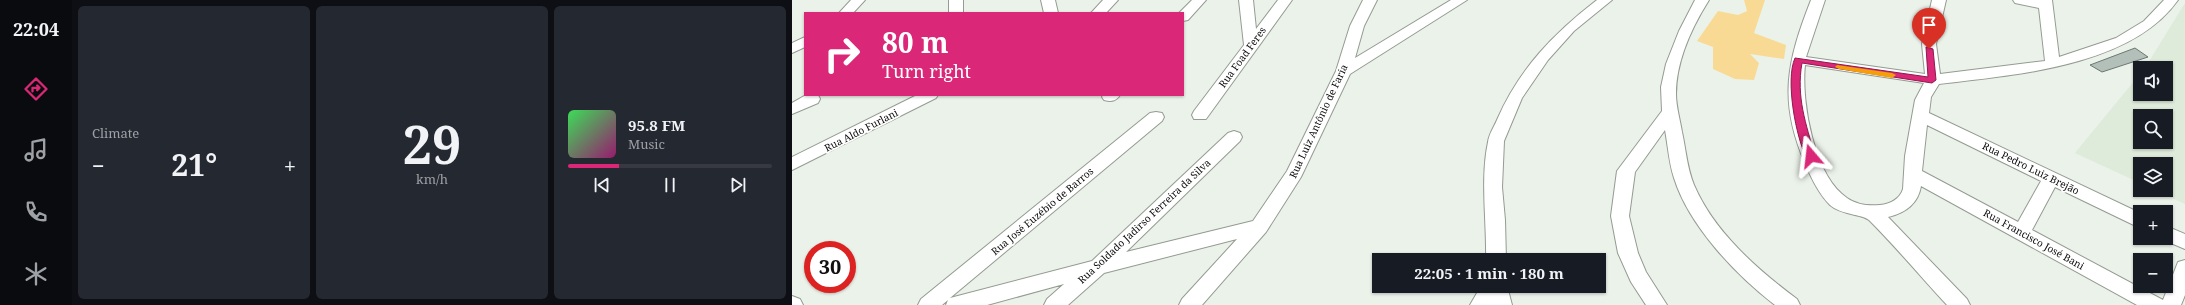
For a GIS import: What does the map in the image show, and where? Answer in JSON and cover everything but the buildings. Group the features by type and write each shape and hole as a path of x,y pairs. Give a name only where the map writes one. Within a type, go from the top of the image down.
{"street":[{"path":"847,12 858,0"},
{"path":"956,0 956,12"},
{"path":"1048,0 1051,12"},
{"path":"1099,12 1112,0"},
{"path":"1184,16 1199,0"},
{"path":"1246,0 1251,44"},
{"name":"Rua Foad Feres","path":"1200,115 1285,0"},
{"name":"Rua Luiz Antônio de Faria","path":"1189,305 1259,227 1295,173 1344,71 1357,26 1370,0"},
{"path":"1344,71 1460,0"},
{"path":"1496,253 1496,220 1493,187 1496,141 1514,98 1543,57 1569,28 1605,0"},
{"path":"1702,0 1691,18 1673,69 1669,88 1678,158 1688,190 1709,227 1774,293 1790,305"},
{"path":"1818,0 1805,35 1798,60 1795,76 1796,107 1811,156 1834,198 1846,206 1859,211 1872,212 1894,209 1908,198 1912,187 1922,116 1923,98 1932,80 1929,49 1939,0"},
{"path":"2020,0 2045,3 2053,64"},
{"path":"1798,60 1932,80 2053,64 2121,41 2150,24 2170,0"},
{"path":"792,49 804,42"},
{"name":"Rua Aldo Furlani","path":"792,164 928,96"},
{"path":"792,109 812,99"},
{"path":"1657,305 1638,276 1628,253 1620,216 1626,171 1671,111"},
{"name":"Rua Pedro Luiz Brejão","path":"1922,116 2133,218"},
{"name":"Rua José Euzébio de Barros","path":"928,305 1156,117"},
{"name":"Rua Soldado Jadirso Ferreira da Silva","path":"1054,305 1098,267 1234,137"},
{"name":"Rua Francisco José Bani","path":"1913,174 2022,231 2155,305"},
{"path":"2022,231 2051,178"},
{"path":"1872,212 1960,305"},
{"path":"956,305 1195,241 1259,227"},
{"path":"2173,236 2185,242"},
{"path":"2171,305 2185,268"},
{"path":"1480,305 1488,293"},
{"path":"1499,293 1502,305"}],"shaded area":[{"path":"1744,0 1765,0 1754,33 1786,45 1784,59 1750,54 1759,63 1754,80 1735,79 1713,69 1713,47 1697,41 1718,11 1738,15 1747,11"},
{"path":"2185,3 2185,204 2170,197 2173,197 2173,157 2133,157 2133,180 2075,153 2133,83 2133,101 2173,101 2173,61 2149,61"}],"slow traffic":[{"path":"1839,67 1892,75"}],"route":[{"path":"1811,156 1796,107 1795,76 1798,60 1883,74 1932,80 1929,49"}]}
